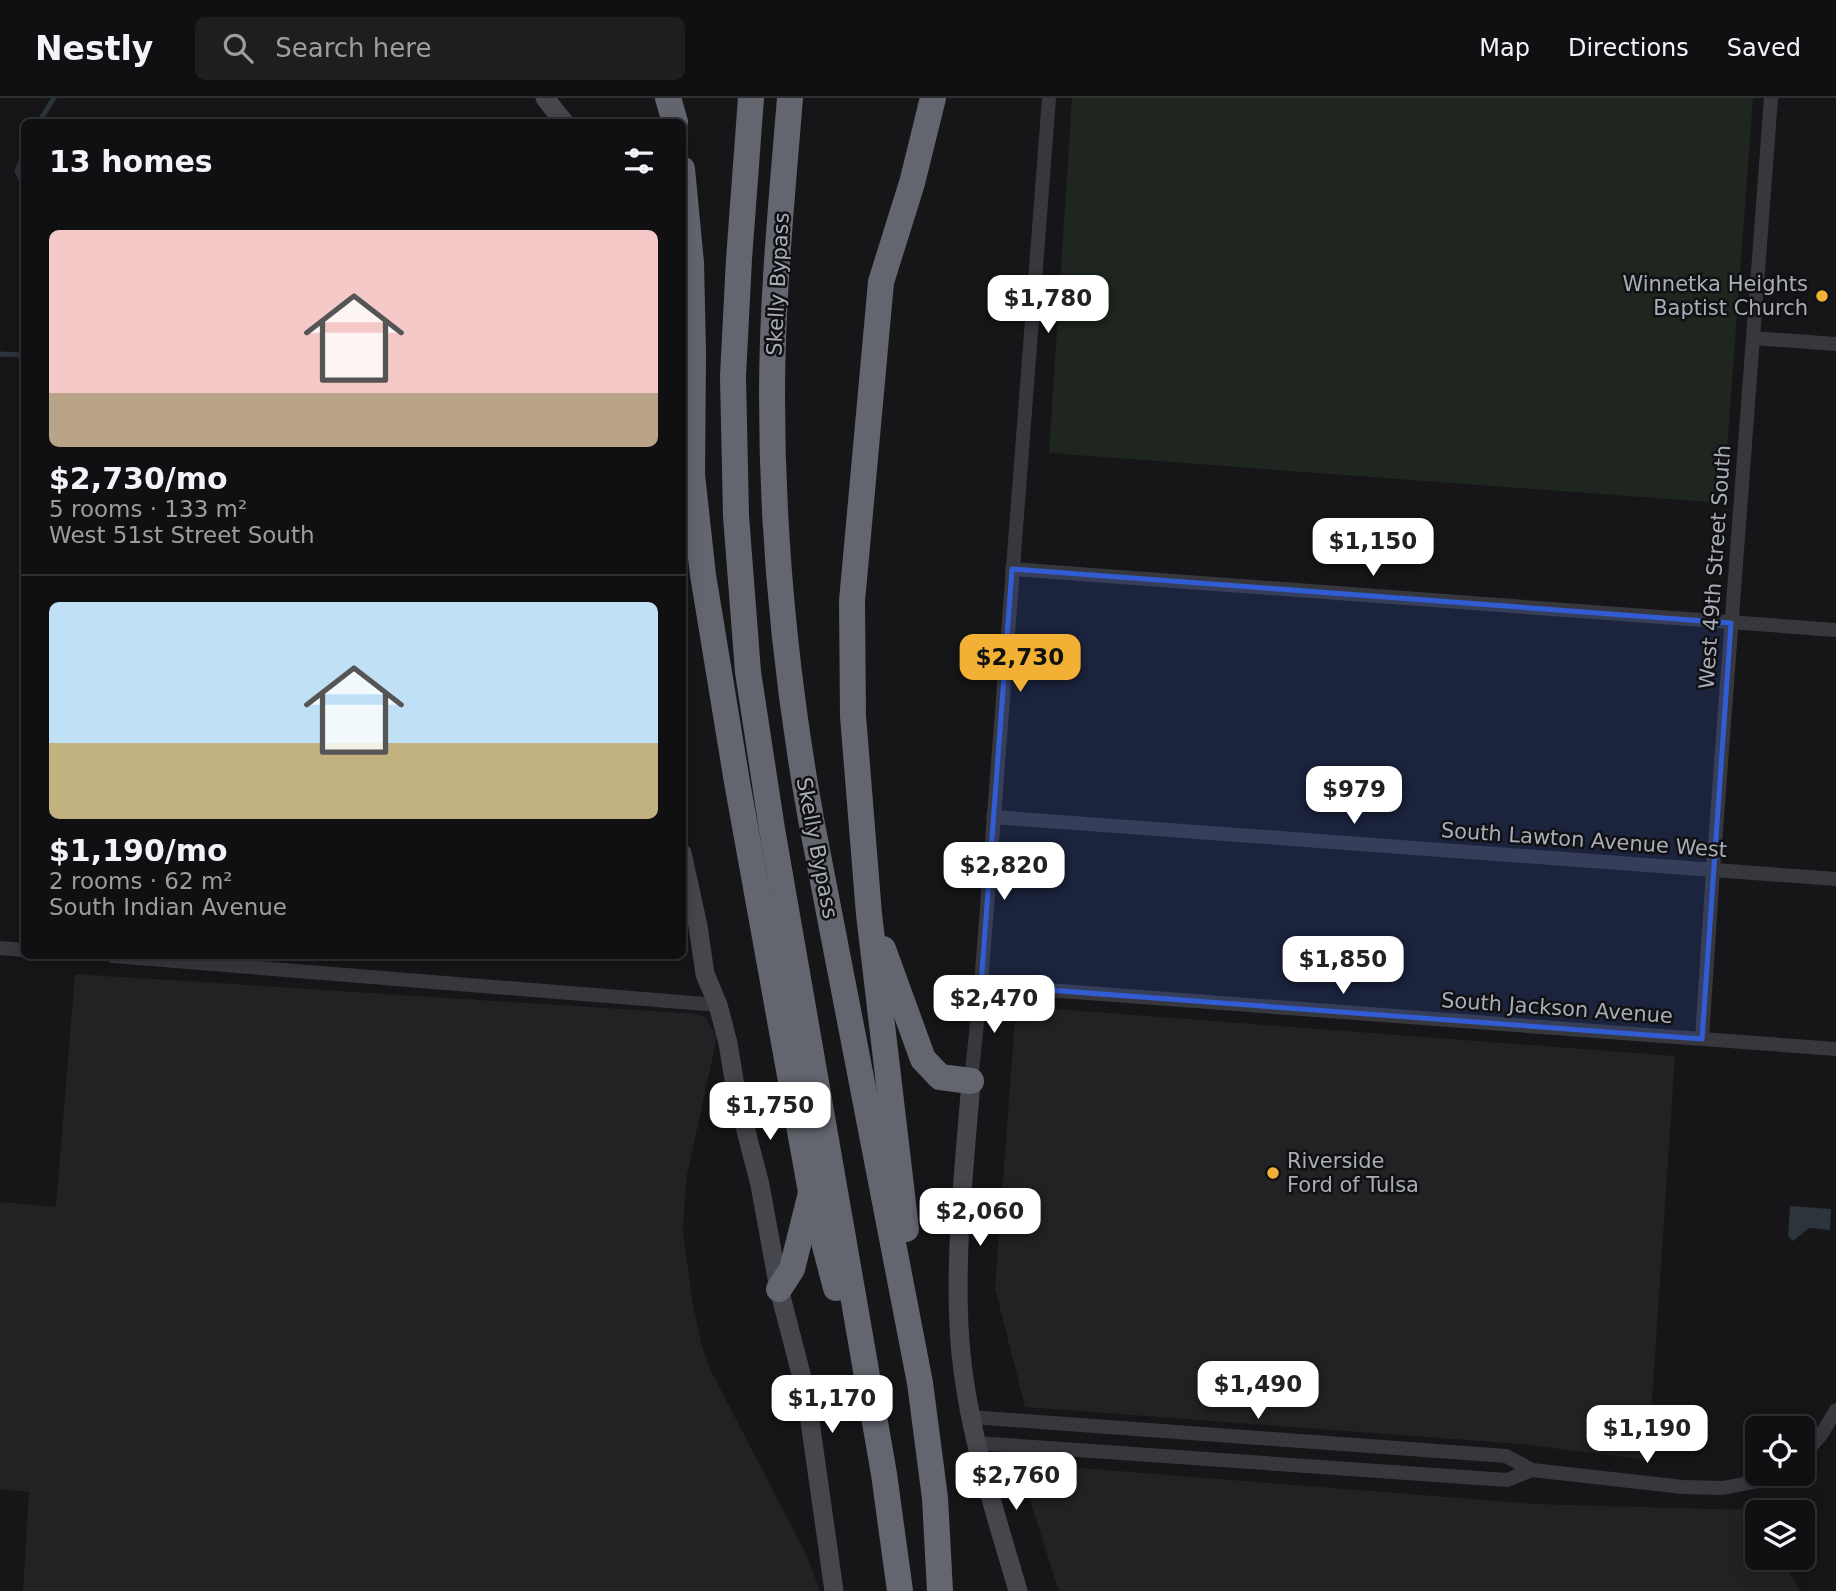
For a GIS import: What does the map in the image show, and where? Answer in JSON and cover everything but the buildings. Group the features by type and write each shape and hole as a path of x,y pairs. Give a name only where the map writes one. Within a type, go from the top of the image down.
{"highway":[{"path":"668,98 674,119"},
{"name":"Skelly Bypass","path":"751,98 733,376 736,516 748,672 772,829 884,1474 900,1591"},
{"name":"Skelly Bypass","path":"790,98 775,304 772,394 784,634 794,727 920,1383 935,1498 940,1591"},
{"path":"920,1383 906,1225 869,914 853,716 852,601 881,282 912,183 933,98"},
{"path":"686,211 691,263 692,475 703,575 737,782 811,1192 884,1474"},
{"path":"869,914 923,1059 940,1077 971,1081"},
{"path":"779,1289 792,1269 811,1192"}],"street":[{"path":"545,98 562,119"},
{"path":"1018,1591 971,1417 959,1328 959,1269 971,1081 981,985 1049,98"},
{"name":"West 49th Street South","path":"1703,1039 1713,870 1771,98"},
{"path":"1753,338 1836,344"},
{"path":"1012,569 1836,630"},
{"name":"South Lawton Avenue West","path":"993,817 1836,879"},
{"path":"686,871 705,974 718,1004 760,1185 779,1289 806,1393 834,1591"},
{"path":"0,948 21,950"},
{"path":"151,959 718,1004"},
{"name":"South Jackson Avenue","path":"981,985 1836,1049"},
{"path":"1815,1442 1836,1410"},
{"path":"971,1417 1506,1456 1532,1470 1701,1487 1723,1488 1745,1483"},
{"path":"1167,1457 1169,1433"},
{"path":"976,1443 1507,1480 1532,1470"}],"highlighted area":[{"path":"1012,569 1731,623 1702,1039 981,985"}],"shaded area":[{"path":"1072,98 1753,98 1723,503 1049,453"},
{"path":"75,974 698,1014 705,1017 717,1037 687,1175 683,1232 693,1305 702,1346 711,1371 807,1556 820,1591 23,1591 29,1492 0,1489 0,1202 56,1207"},
{"path":"1016,1006 1675,1056 1648,1460 1520,1444 1025,1407 995,1288"},
{"path":"1790,1206 1831,1209 1830,1230 1809,1228 1793,1241 1788,1236"},
{"path":"1018,1463 1534,1504 1745,1510 1745,1570 1787,1570 1801,1591 1059,1591"}],"waterway":[{"path":"41,119 54,98"},
{"path":"21,161 17,171 21,180"},
{"path":"0,354 21,355"}],"place":[{"name":"Winnetka Heights Baptist Church","path":"1822,296"},
{"name":"Riverside Ford of Tulsa","path":"1273,1173"}]}
